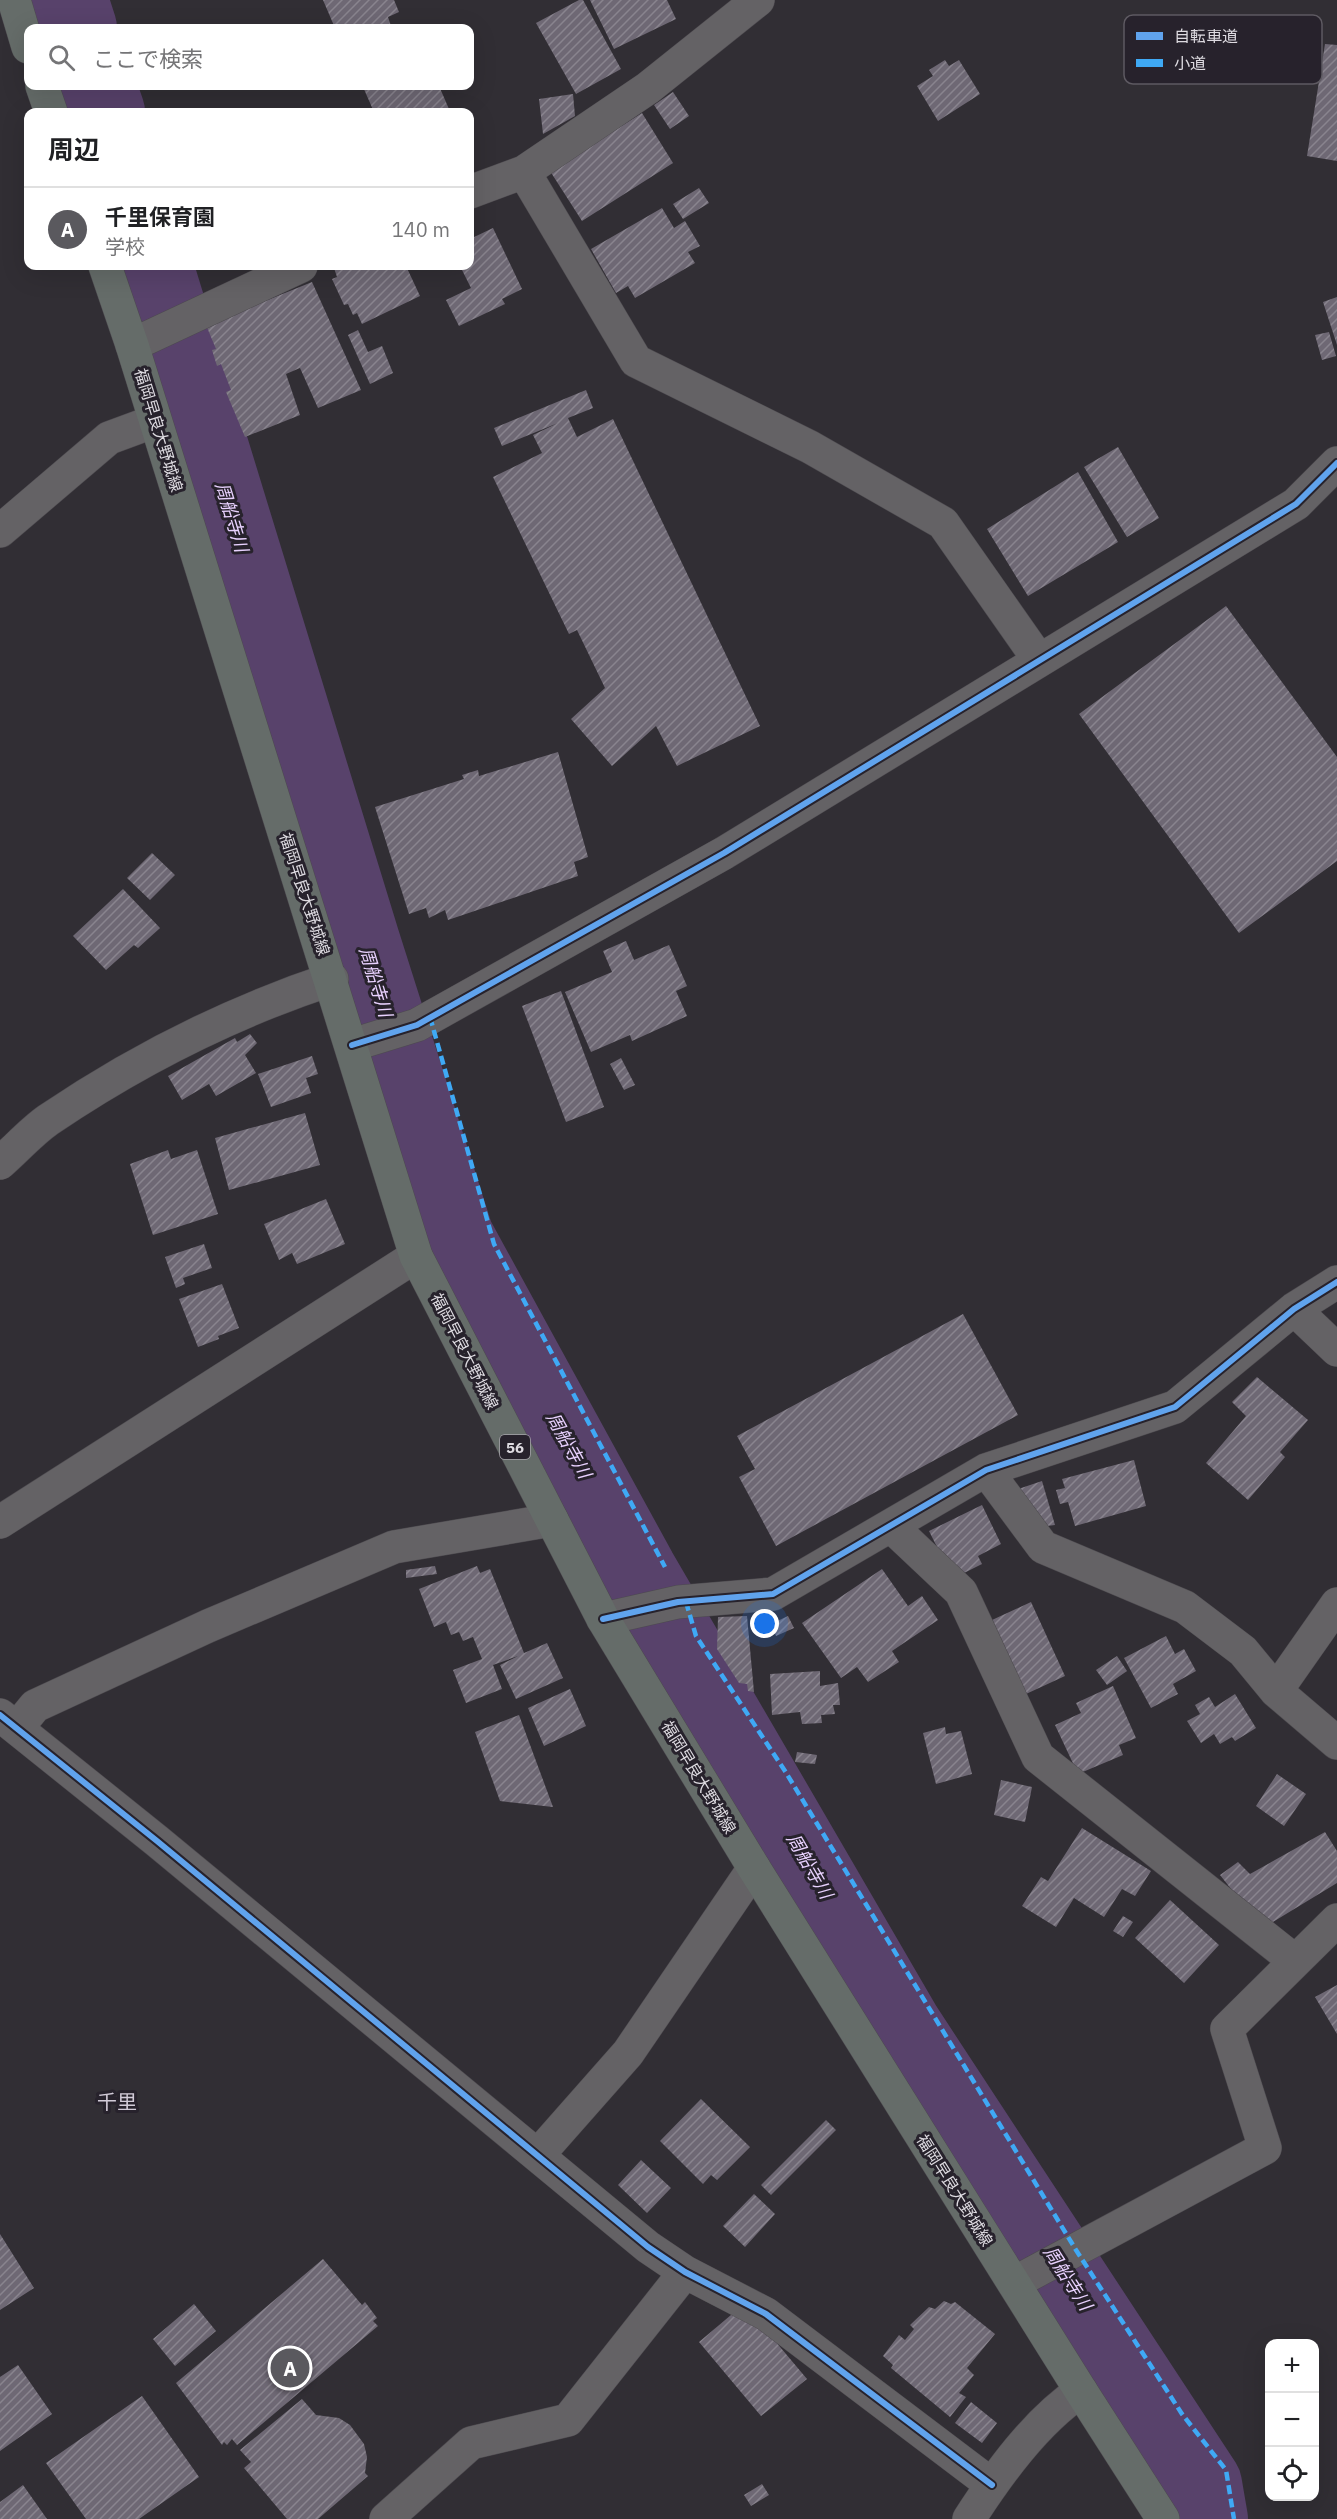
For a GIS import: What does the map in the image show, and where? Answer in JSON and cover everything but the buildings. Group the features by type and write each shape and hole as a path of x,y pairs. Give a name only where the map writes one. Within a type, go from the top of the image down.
{"main road":[{"path":"14,0 24,34"},
{"path":"43,90 50,108"},
{"name":"福岡早良大野城線","path":"106,270 332,980 416,1256 603,1619 754,1868 1163,2519"}],"street":[{"path":"474,191 524,172 648,88 758,0"},
{"path":"524,172 636,361 810,447 943,523 1039,660"},
{"path":"132,345 292,270"},
{"path":"0,531 109,438 156,421"},
{"path":"352,1045 417,1025 724,853 1296,504 1337,462"},
{"path":"0,1163 46,1122 112,1080 209,1028 295,991 332,980"},
{"path":"0,1522 416,1256"},
{"path":"603,1619 678,1602 773,1594 986,1470 1175,1407 1294,1309 1337,1282"},
{"path":"1294,1309 1337,1350"},
{"path":"986,1470 1043,1546 1185,1607 1243,1651 1276,1690 1337,1743"},
{"path":"552,1520 394,1547 208,1626 35,1706 8,1722 648,2247 685,2272 766,2314 992,2485"},
{"path":"891,1526 961,1592 1038,1756 1295,1961"},
{"path":"1276,1690 1337,1604"},
{"path":"538,2155 628,2054 754,1868"},
{"path":"1014,2283 1265,2148 1227,2029 1337,1920"},
{"path":"387,2519 471,2443 568,2421 685,2272"},
{"path":"969,2519 992,2485 1058,2406 1081,2391"}],"waterway":[{"name":"周船寺川","path":"69,0 77,24"},
{"name":"周船寺川","path":"98,90 105,108"},
{"name":"周船寺川","path":"155,270 361,941 455,1237 638,1571 904,2028 1203,2484 1209,2519"}],"marked path":[{"path":"430,1017 494,1244 665,1567"},
{"path":"686,1602 696,1636 785,1771 1076,2250 1182,2414 1226,2470 1234,2519"}],"cycle path":[{"path":"352,1045 417,1025 724,853 1296,504 1337,463"},
{"path":"603,1619 678,1602 773,1594 986,1470 1175,1407 1294,1309 1337,1282"},
{"path":"0,1715 157,1841 648,2247 685,2272 766,2314 992,2485"}],"place":[{"name":"千里保育園","path":"290,2368"}],"district":[{"name":"千里","path":"117,2101"}]}
